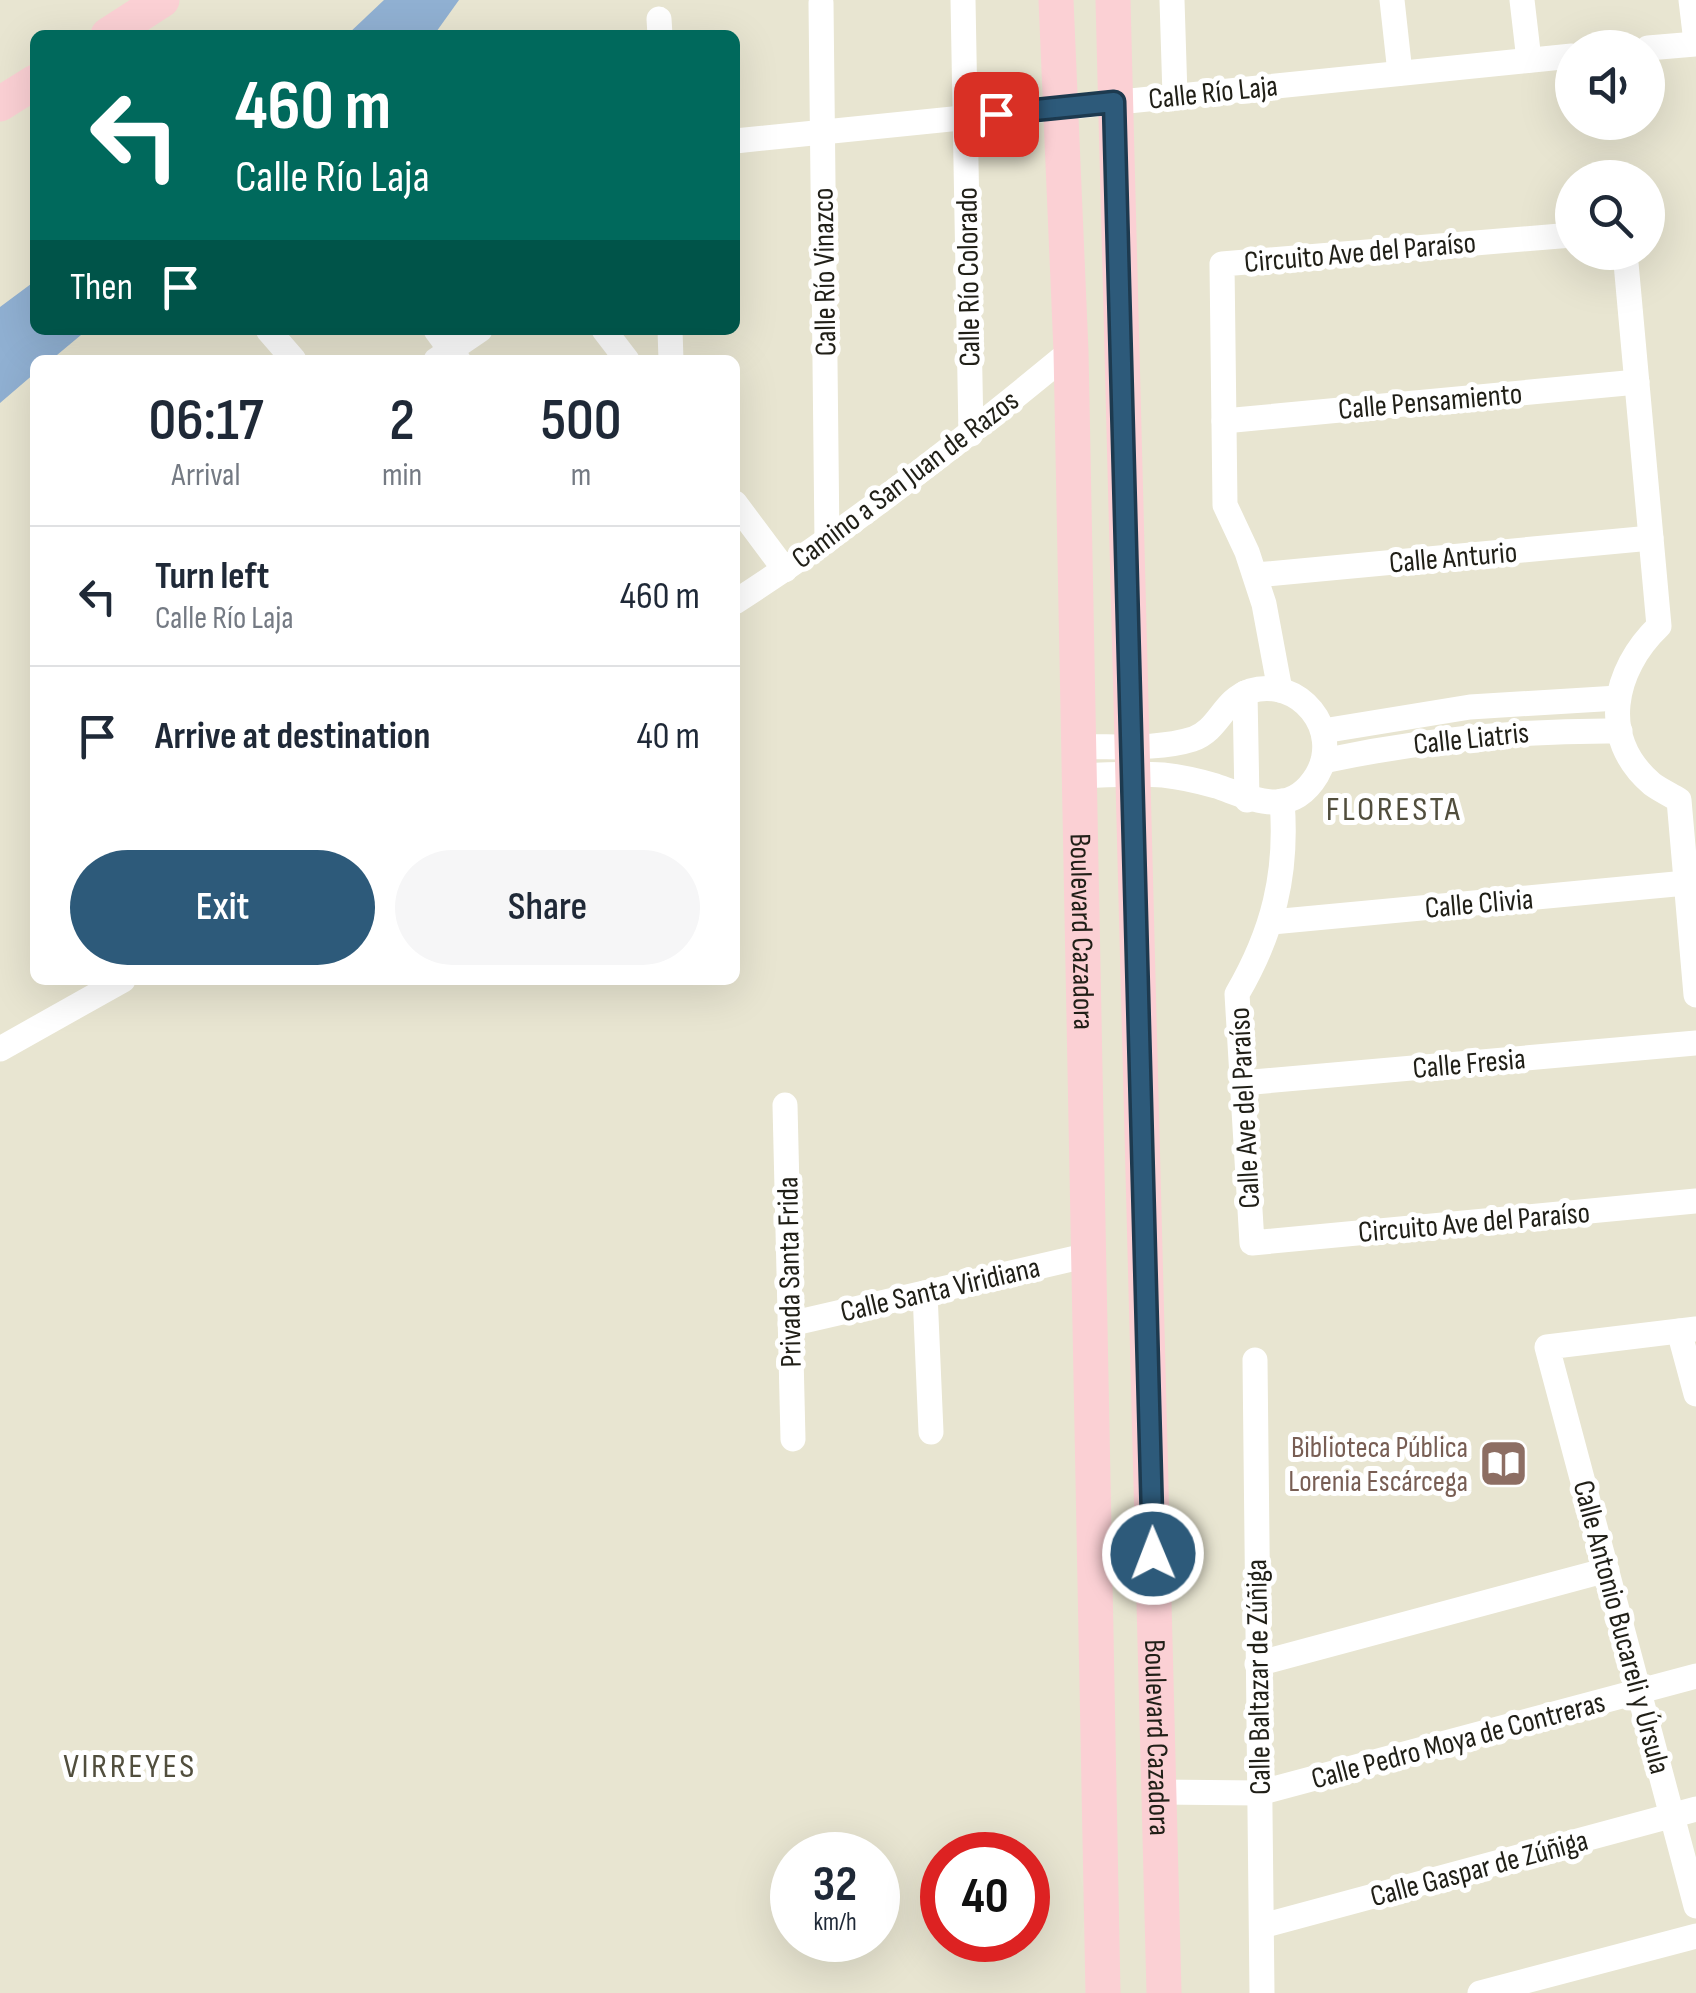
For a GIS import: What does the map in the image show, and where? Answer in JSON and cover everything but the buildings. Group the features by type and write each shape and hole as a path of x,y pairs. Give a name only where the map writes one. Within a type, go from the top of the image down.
{"street":[{"path":"116,30 162,0"},
{"name":"Calle Río Colorado","path":"963,0 970,434"},
{"name":"Boulevard Cazadora","path":"1056,0 1071,351 1103,1993"},
{"name":"Boulevard Cazadora","path":"1113,0 1164,1993"},
{"path":"1172,0 1176,96"},
{"path":"1392,0 1400,73"},
{"path":"1522,0 1529,60"},
{"path":"1665,46 1696,43 1691,0"},
{"name":"Calle Río Vinazco","path":"821,3 827,541"},
{"name":"Calle Río Laja","path":"740,140 1555,58"},
{"path":"0,104 30,85"},
{"name":"Circuito Ave del Paraíso","path":"1280,690 1271,632 1256,576 1225,506 1222,264 1555,235"},
{"path":"1628,270 1659,626 1639,646 1625,670 1618,698 1620,730 1632,760 1652,784 1679,800 1696,994"},
{"path":"272,335 290,355"},
{"path":"445,350 471,335"},
{"path":"608,335 623,355"},
{"name":"Camino a San Juan de Razos","path":"740,599 827,541 970,434 1071,351"},
{"name":"Calle Pensamiento","path":"1224,421 1637,382"},
{"path":"740,511 785,570"},
{"name":"Calle Anturio","path":"1256,576 1651,538"},
{"path":"1079,762 1132,760 1194,738 1206,733 1232,700 1245,693 1280,690 1307,704 1323,731 1323,760 1308,786 1282,801 1247,800 1192,780 1162,775 1132,760"},
{"path":"1245,693 1247,800"},
{"name":"Calle Liatris","path":"1323,731 1470,707 1618,698"},
{"name":"Calle Liatris","path":"1323,760 1470,736 1620,730"},
{"name":"Calle Ave del Paraíso","path":"1252,1243 1236,994 1257,960 1272,922 1284,862 1282,801"},
{"name":"Calle Clivia","path":"1272,922 1686,883"},
{"path":"0,1049 113,985"},
{"name":"Calle Fresia","path":"1242,1084 1696,1042"},
{"name":"Privada Santa Frida","path":"785,1105 793,1439"},
{"name":"Circuito Ave del Paraíso","path":"1252,1243 1696,1202"},
{"name":"Calle Santa Viridiana","path":"790,1324 1089,1255"},
{"path":"925,1292 931,1432"},
{"path":"1688,1330 1696,1394"},
{"name":"Calle Antonio Bucareli y Úrsula","path":"1688,1330 1547,1347 1639,1691 1684,1812 1696,1906"},
{"name":"Calle Baltazar de Zúñiga","path":"1256,1360 1262,1993"},
{"path":"1258,1664 1607,1570"},
{"name":"Calle Pedro Moya de Contreras","path":"1159,1792 1259,1794 1696,1676"},
{"name":"Calle Gaspar de Zúñiga","path":"1262,1926 1684,1812"},
{"path":"1480,1993 1696,1936"}],"water":[{"path":"384,0 459,0 438,30 352,30"},
{"path":"30,285 30,335 81,335 57,355 30,355 30,377 0,403 0,307"}],"place":[{"name":"Biblioteca Pública Lorenia Escárcega","path":"1503,1464"}],"district":[{"name":"FLORESTA","path":"1394,808"},
{"name":"VIRREYES","path":"130,1765"}],"route":[{"path":"996,114 1114,102 1153,1554"}]}
